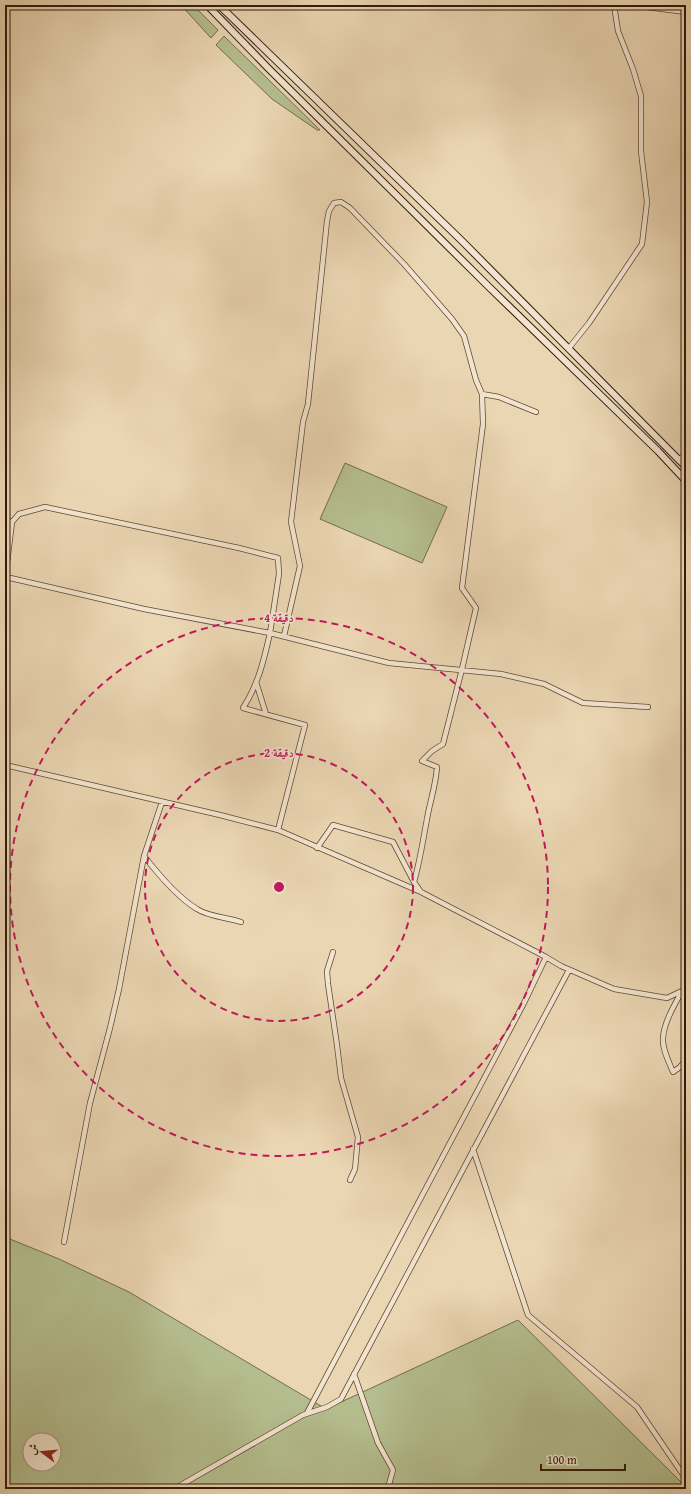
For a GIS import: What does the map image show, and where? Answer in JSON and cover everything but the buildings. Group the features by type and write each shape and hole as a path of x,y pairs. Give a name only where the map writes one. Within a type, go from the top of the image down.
{"main road":[{"path":"207,5 273,73 658,451 686,481"},
{"path":"219,5 463,242 686,467"},
{"path":"498,295 499,288 502,285 506,286"},
{"path":"519,316 524,314 527,307"},
{"path":"568,364 576,355"}],"street":[{"path":"569,348 589,323 642,244 647,202 641,151 641,96 633,69 618,31 614,5"},
{"path":"631,5 686,12"},
{"path":"284,636 300,566 291,522 303,422 308,404 327,216 334,203 341,202 350,208 404,264 452,319 464,336 476,380 482,394 483,424 462,588 476,608 443,744 432,751 422,761 437,767 437,772 414,882"},
{"path":"482,394 499,397 536,412"},
{"path":"679,459 686,455"},
{"path":"278,830 305,724 243,708 250,697 263,663 270,633 279,574 278,558 239,548 45,507 19,514 12,522 5,579 144,609 270,633 284,636 389,663 501,674 544,684 583,703 648,707"},
{"path":"5,521 12,522"},
{"path":"256,682 266,714"},
{"path":"5,765 278,830 421,892 569,970 614,989 667,998 684,989"},
{"path":"64,1242 90,1103 119,989 144,856 162,802"},
{"path":"317,848 333,825 393,842 414,882 421,892"},
{"path":"144,856 160,875 181,896 197,909 241,922"},
{"path":"333,952 327,971 328,984 341,1078 358,1137 355,1169 350,1180"},
{"path":"307,1413 524,1003 546,957"},
{"path":"174,1489 307,1413 327,1407 341,1399 569,970"},
{"path":"684,989 671,1012 663,1038 673,1072 686,1060"},
{"path":"474,1149 528,1315 637,1407 686,1479"},
{"path":"354,1374 378,1443 393,1470 388,1488 386,1489"}],"green space":[{"path":"181,5 193,5 218,30 211,38"},
{"path":"224,36 320,130 317,130 272,99 216,45"},
{"path":"345,463 447,507 422,563 320,519"},
{"path":"5,1237 59,1259 129,1292 326,1409 518,1320 686,1487 686,1489 5,1489"}]}
